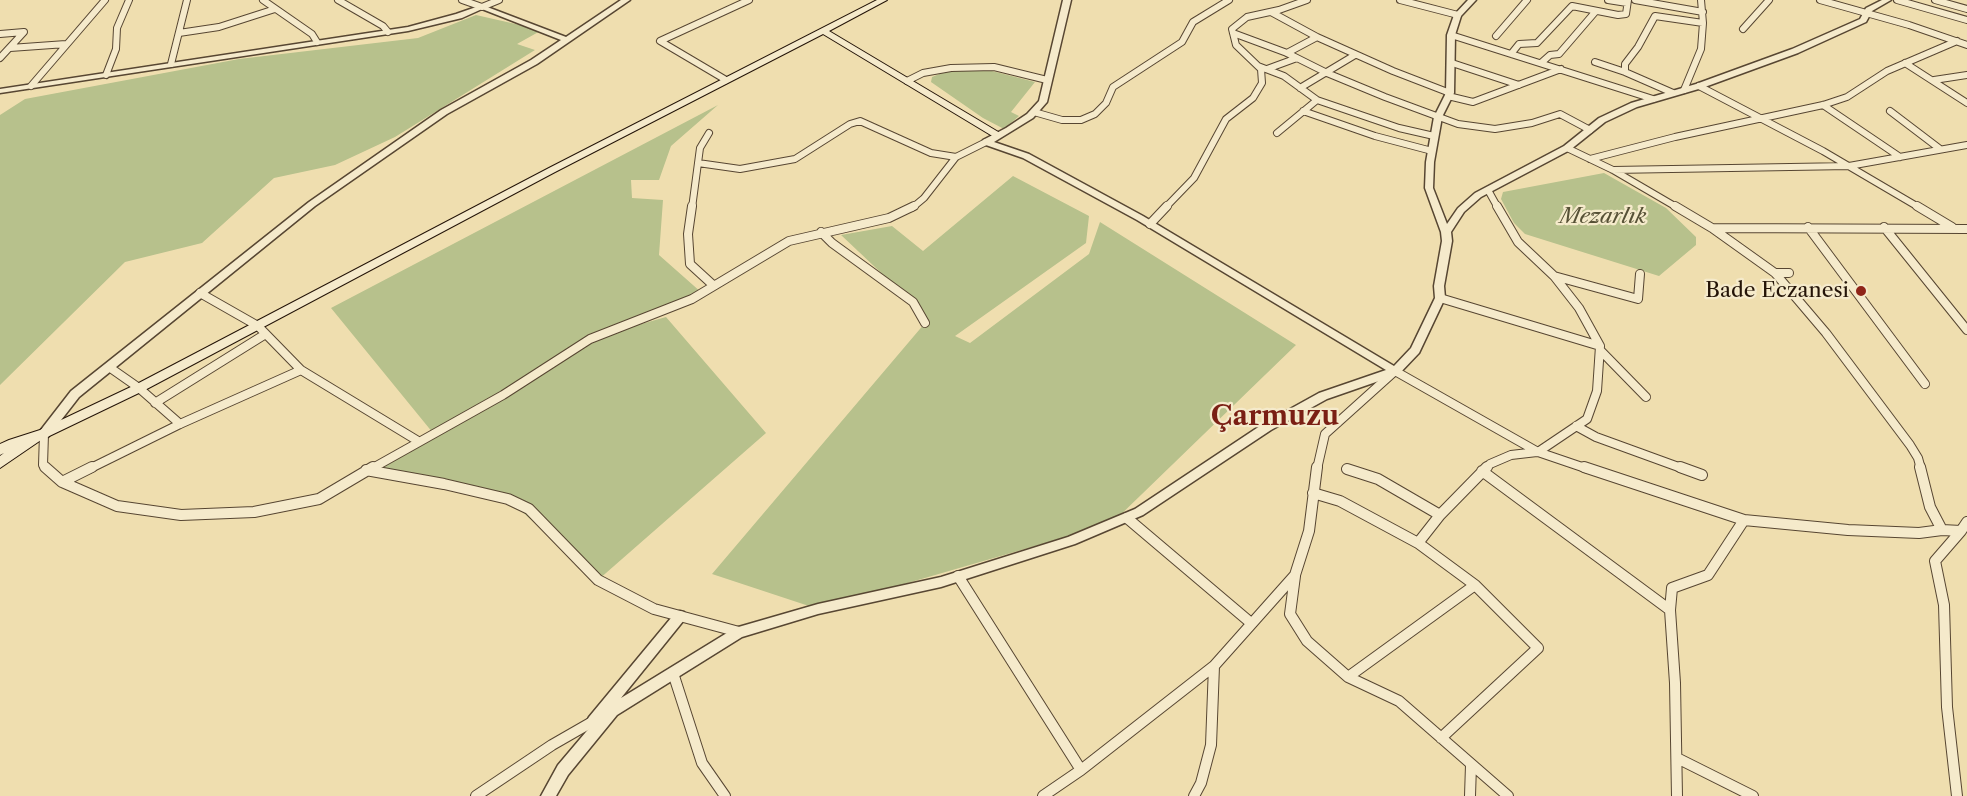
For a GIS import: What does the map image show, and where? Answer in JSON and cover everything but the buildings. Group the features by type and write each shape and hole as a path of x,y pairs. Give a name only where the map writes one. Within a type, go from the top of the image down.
{"main road":[{"path":"0,463 44,434 261,330 726,80 883,0"},
{"path":"824,31 997,135"},
{"path":"0,450 13,443 44,434"}],"street":[{"path":"30,86 105,0"},
{"path":"106,75 116,49 117,28 129,0"},
{"path":"171,64 187,0"},
{"path":"263,0 312,34 317,42"},
{"path":"338,0 383,26 388,32"},
{"path":"462,0 566,39"},
{"path":"0,91 388,32 430,24 499,0"},
{"path":"626,0 534,62 452,107 417,130 312,204 200,293 75,394 44,434 43,465 62,482 117,506 180,515 254,512 319,499 366,470 503,395 590,339 692,299 789,241 889,218 911,210 924,198 956,157 997,135 1011,137 1026,156"},
{"path":"726,80 660,41 749,0"},
{"path":"1011,137 1043,102 1067,0"},
{"path":"1034,112 1062,120 1081,120 1095,114 1106,103 1113,87 1182,42 1192,22 1228,0"},
{"path":"1150,224 1194,178 1226,120 1253,98 1262,83 1261,69 1236,45 1232,29 1247,17 1307,0"},
{"path":"1400,0 1458,15"},
{"path":"1496,36 1527,0"},
{"path":"1511,54 1518,44 1537,43 1572,6 1626,14 1627,2 1608,0"},
{"path":"1635,0 1703,12"},
{"path":"1678,92 1701,49 1703,12 1701,0"},
{"path":"1743,29 1769,0"},
{"path":"1820,0 1869,13 1967,45"},
{"path":"1446,232 1461,210 1488,190 1567,148 1602,120 1653,99 1699,86 1795,51 1863,20 1869,10 1887,0"},
{"path":"1898,0 1967,20"},
{"path":"1935,0 1967,9"},
{"path":"1468,1 1458,15 1451,35 1452,63 1449,95 1438,117 1432,151 1429,188 1446,232 1447,241 1439,286 1440,298 1416,350 1325,434 1313,493 1309,531 1295,575 1290,614 1296,626 1320,654 1348,676 1399,701 1508,796"},
{"path":"180,33 219,27 275,9"},
{"path":"1542,63 1550,55 1559,54 1596,11"},
{"path":"1271,12 1355,55 1449,95 1473,102 1562,69"},
{"path":"1625,72 1625,64 1638,47 1655,16 1703,23"},
{"path":"0,34 24,32 0,58"},
{"path":"1233,33 1287,53 1327,73 1458,124 1495,129 1532,123 1560,114 1590,130"},
{"path":"1451,35 1653,99"},
{"path":"1287,53 1317,37"},
{"path":"1590,159 1675,137 1823,105 1847,97 1887,71 1957,41"},
{"path":"10,48 66,44"},
{"path":"1300,88 1355,55"},
{"path":"1266,69 1297,58"},
{"path":"1452,63 1520,85"},
{"path":"1595,63 1678,92"},
{"path":"1905,63 1967,103"},
{"path":"1257,65 1284,76 1317,99 1399,128 1434,136"},
{"path":"907,81 923,73 951,68 994,67 1047,80"},
{"path":"1934,80 1967,75"},
{"path":"1699,86 1849,166 1952,227"},
{"path":"1276,133 1317,99"},
{"path":"1823,105 1900,157"},
{"path":"1303,111 1376,136 1432,151"},
{"path":"1890,111 1940,149"},
{"path":"698,163 740,169 795,159 850,124 860,121 931,153 956,157"},
{"path":"709,133 700,148 688,234 690,264 713,285"},
{"path":"986,142 1026,156 1150,224 1395,371 1538,452 1744,520 1848,530 1920,533 1964,526"},
{"path":"1613,170 1849,166 1967,145"},
{"path":"1567,148 1613,170 1712,228 1775,273 1814,318 1910,445 1918,458 1930,507 1942,530"},
{"path":"1488,190 1518,242 1554,276 1579,308 1600,348 1646,397"},
{"path":"1712,228 1884,226 1967,229"},
{"path":"1884,226 1967,330"},
{"path":"1808,227 1925,384"},
{"path":"821,232 832,243 912,302 925,323"},
{"path":"1775,273 1789,273"},
{"path":"1554,276 1638,299 1640,274"},
{"path":"200,293 261,330 301,370 418,441"},
{"path":"1440,298 1600,348"},
{"path":"155,403 261,330"},
{"path":"1418,543 1440,515 1490,464 1511,455 1538,452 1587,419 1598,391 1600,348"},
{"path":"109,367 139,388 180,424"},
{"path":"62,482 180,424 301,370"},
{"path":"476,796 552,745 612,711 739,632 818,609 941,582 1071,541 1128,518 1267,427 1323,396 1395,371"},
{"path":"1576,426 1596,437 1702,476"},
{"path":"1347,468 1378,479 1440,515"},
{"path":"366,470 444,484 508,500 529,509 598,580 654,609 739,632"},
{"path":"1482,471 1670,610"},
{"path":"1313,493 1340,501 1418,543 1475,585 1538,648 1442,738"},
{"path":"1128,518 1251,623"},
{"path":"1677,796 1670,610 1672,588 1708,575 1744,520"},
{"path":"1957,796 1947,707 1944,604 1935,561 1964,526"},
{"path":"1043,796 1081,770 1214,666 1295,575"},
{"path":"958,576 1081,770"},
{"path":"1348,676 1475,585"},
{"path":"594,721 680,616"},
{"path":"1194,796 1201,783 1210,745 1214,666"},
{"path":"673,673 702,762 724,796"},
{"path":"548,796 563,770 612,711"},
{"path":"1677,758 1753,796"},
{"path":"1470,796 1471,765"}],"green space":[{"path":"476,15 542,30 517,44 535,50 395,137 335,165 274,178 202,243 125,262 0,385 0,115 25,99 239,59 418,38"},
{"path":"988,70 1035,82 1011,112 1019,116 1004,129 983,118 931,82 932,77 947,71"},
{"path":"718,105 671,146 659,180 631,180 632,198 663,200 659,255 702,293 599,336 666,317 766,433 598,580 508,499 376,472 543,368 433,433 331,308"},
{"name":"Mezarlık","path":"1604,173 1666,208 1696,237 1696,245 1659,276 1525,234 1514,223 1501,199 1503,192"},
{"path":"1013,176 1089,216 1086,243 955,336 970,343 1089,254 1100,222 1296,345 1111,524 818,609 712,574 925,323 912,302 841,235 892,226 923,251"}],"place":[{"name":"Bade Eczanesi","path":"1861,291"}],"district":[{"name":"Çarmuzu","path":"1275,417"}]}
